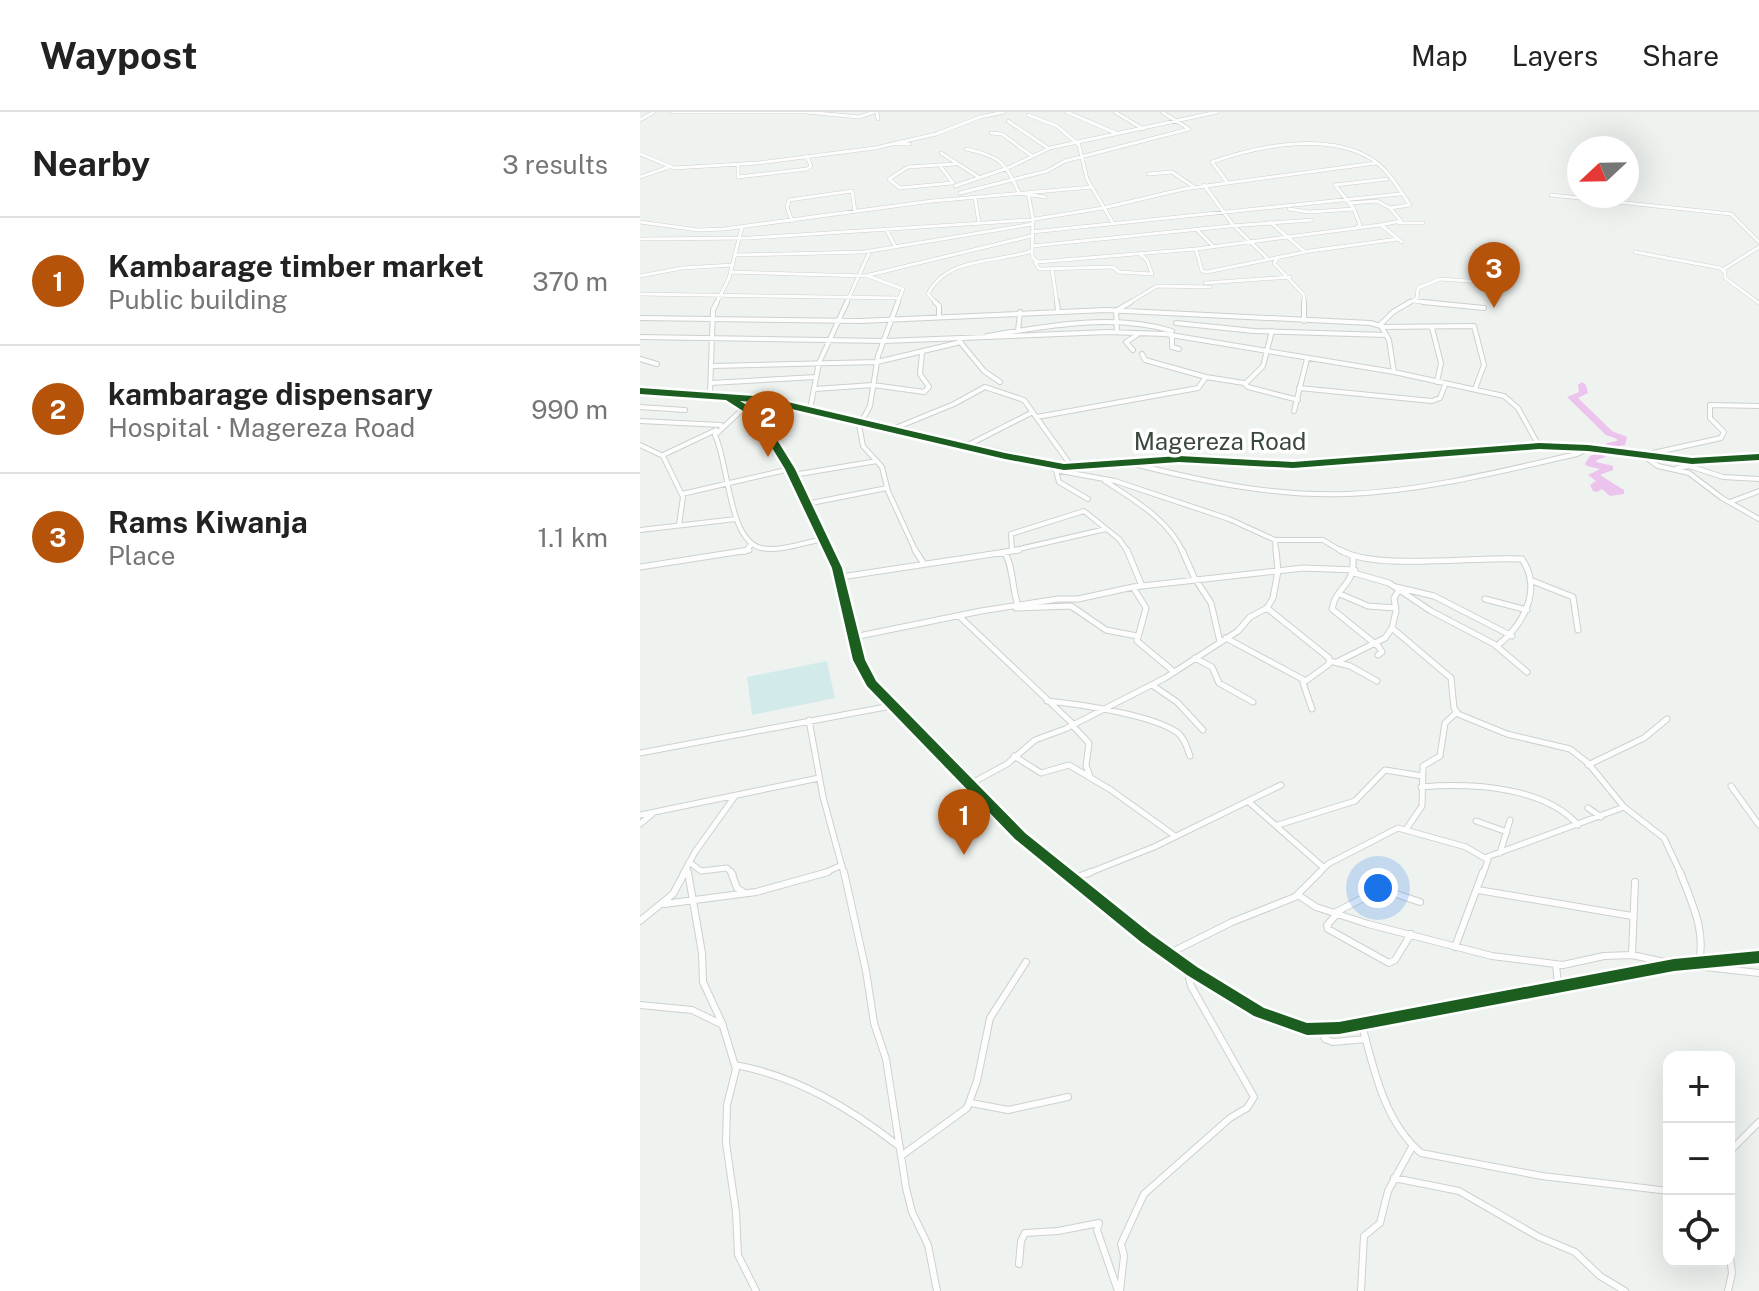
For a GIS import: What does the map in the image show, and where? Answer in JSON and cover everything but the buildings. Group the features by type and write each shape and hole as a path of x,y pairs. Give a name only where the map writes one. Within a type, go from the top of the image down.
{"street":[{"path":"640,120 654,112"},
{"path":"672,112 806,112 856,117 876,112 880,116 878,119"},
{"path":"642,178 650,172 670,167 738,165 892,143 936,134 980,117 1004,112"},
{"path":"1067,112 1119,135"},
{"path":"1115,112 1144,129"},
{"path":"960,193 1021,179 1082,157 1189,129 1162,112"},
{"path":"955,164 908,167 889,180 900,188 953,184 1008,168 1049,149 1217,112"},
{"path":"1028,115 1057,126 1078,143 1086,177 1113,223"},
{"path":"1008,121 1049,149"},
{"path":"1131,132 1146,141"},
{"path":"991,133 1002,134 1032,156"},
{"path":"892,143 910,144"},
{"path":"1228,182 1211,162 1271,148 1337,147 1376,163 1410,205 1390,208"},
{"path":"966,149 984,153 1008,168 1019,193"},
{"path":"941,153 980,178"},
{"path":"640,154 670,167"},
{"path":"738,165 738,177 758,176 807,169 811,166 807,156"},
{"path":"650,158 650,172"},
{"path":"737,255 870,251 1103,208 1204,185 1376,163"},
{"path":"940,167 963,199"},
{"path":"1148,174 1172,172 1194,187"},
{"path":"1021,179 1031,180"},
{"path":"1355,228 1360,225 1354,209 1335,185 1388,179"},
{"path":"1204,185 1230,226 1268,259"},
{"path":"1028,195 1092,187"},
{"path":"792,221 787,207 789,200 841,191 852,191 855,212"},
{"path":"640,222 698,230 1019,193 1045,197"},
{"path":"731,272 868,276 1032,234 1401,194"},
{"path":"1028,195 1033,221 1032,249 1039,269 1113,267 1119,272 1152,274 1146,259 1140,254"},
{"path":"1551,195 1731,214 1741,220 1748,234 1759,245 1723,269 1635,252"},
{"path":"975,198 979,223"},
{"path":"1326,201 1332,210"},
{"path":"1036,262 1214,247 1401,221 1390,208 1377,201 1350,203"},
{"path":"1287,207 1309,212 1354,209"},
{"path":"1287,207 1296,220"},
{"path":"1309,212 1324,233"},
{"path":"939,315 939,306 928,294 930,283 952,269 1032,249 1230,226 1312,220"},
{"path":"640,239 739,238 1033,221"},
{"path":"1270,222 1305,252"},
{"path":"1394,223 1423,223"},
{"path":"1196,249 1203,272 1231,270 1305,252 1400,240 1380,225"},
{"path":"714,396 710,392 713,310 737,255 742,227"},
{"path":"886,229 895,246"},
{"path":"1197,230 1214,247"},
{"path":"810,409 819,363 870,251"},
{"path":"1279,258 1274,262 1304,295 1304,321"},
{"path":"640,276 682,268 733,265"},
{"path":"1052,268 1058,311"},
{"path":"1723,269 1726,279 1759,303"},
{"path":"868,276 903,288 877,362 869,408 863,419 866,422 859,425 863,446 878,461 911,544 924,564"},
{"path":"1205,283 1226,279 1290,277"},
{"path":"1381,326 1393,312 1418,296 1418,288 1424,282 1446,279 1484,282"},
{"path":"1117,310 1156,286 1210,287"},
{"path":"640,294 900,298"},
{"path":"1413,301 1484,308"},
{"path":"1117,310 1117,332"},
{"path":"640,318 839,319 1117,310 1381,326 1475,327 1486,359 1483,375 1475,389"},
{"path":"1018,331 1020,312"},
{"path":"1179,313 1171,334 1172,347 1179,349"},
{"path":"1176,323 1272,331 1386,335"},
{"path":"713,366 877,362 1018,331 1117,324 1160,326 1171,334"},
{"path":"1381,326 1394,372"},
{"path":"1432,328 1441,363 1437,382"},
{"path":"1245,384 1263,366 1272,331"},
{"path":"640,337 885,341 1117,332 1171,334 1394,372 1510,399 1539,446"},
{"path":"1133,350 1126,341 1142,333"},
{"path":"961,343 984,371 1000,382"},
{"path":"815,389 873,385 907,388 916,393 926,391 928,385 919,371 924,360 922,353"},
{"path":"1142,354 1145,360 1154,364 1245,384 1298,400"},
{"path":"640,359 657,364"},
{"path":"1294,411 1307,359"},
{"path":"711,383 816,377"},
{"path":"1037,417 1198,388 1206,377"},
{"path":"1299,388 1432,401 1439,399 1445,385"},
{"path":"893,429 954,404 981,387 1021,398 1072,467"},
{"name":"Magereza Road","path":"640,391 759,399 1055,468 1179,459 1293,465 1539,446 1588,448 1692,461 1759,457"},
{"path":"729,398 745,406 766,426 792,472 841,577 862,669 891,706 1020,836 1072,879 1192,971 1267,1016 1292,1025 1320,1029 1362,1025 1674,965 1759,957"},
{"path":"1644,456 1721,438 1724,432 1709,416 1710,405 1759,406"},
{"path":"663,455 721,426 745,406"},
{"path":"640,407 685,410"},
{"path":"972,448 970,444 980,438 1031,413"},
{"path":"640,421 721,426"},
{"path":"721,426 715,435 723,451 736,519 751,545 767,548 824,539"},
{"path":"640,445 663,455 682,494 679,525"},
{"path":"1127,462 1271,490 1345,494 1411,489 1481,477 1577,454 1588,448"},
{"path":"1644,456 1658,466 1693,475 1758,519"},
{"path":"682,494 792,472 878,461"},
{"path":"1676,469 1689,466 1723,477 1759,479"},
{"path":"1088,499 1059,482 1055,468 1099,477 1209,512 1275,540 1323,540 1352,557 1427,561 1495,557 1522,559 1528,565 1530,580 1527,610 1512,636 1497,646"},
{"path":"1099,477 1167,527 1178,541 1196,580 1211,603 1220,643"},
{"path":"806,504 887,488"},
{"path":"1729,502 1759,491"},
{"path":"1012,551 1011,534 1083,511 1117,536 1128,551 1142,586"},
{"path":"640,530 736,519"},
{"path":"841,577 1012,551 1106,529"},
{"path":"968,785 1007,764 1035,740 1105,710 1152,685 1238,631 1250,617 1267,608 1273,598 1278,571 1275,540"},
{"path":"640,567 742,553 749,550 751,545"},
{"path":"1004,552 1011,562 1010,581 1018,606"},
{"path":"1352,557 1355,572 1332,605 1335,613 1382,650 1378,655"},
{"path":"854,637 1133,587 1303,568 1355,572 1396,588 1497,646 1527,672"},
{"path":"1530,580 1573,597 1578,630"},
{"path":"1133,587 1146,608 1137,636 1140,645 1173,671"},
{"path":"1337,662 1388,636 1396,608 1396,588"},
{"path":"1396,588 1434,596 1512,636"},
{"path":"1340,594 1368,606 1396,608"},
{"path":"1485,599 1527,610"},
{"path":"1011,607 1071,606 1106,630 1137,636"},
{"path":"1267,608 1330,661 1377,681"},
{"path":"959,616 1089,743 1086,766 1090,777"},
{"path":"1392,628 1453,680 1457,712 1469,720 1507,734 1565,746 1588,765 1624,807 1664,838 1674,855 1699,926 1703,944 1699,962"},
{"path":"1226,638 1304,680"},
{"path":"1194,657 1212,667 1219,683 1253,702"},
{"path":"1312,709 1303,686 1304,680 1330,661"},
{"path":"1152,685 1177,702 1203,730"},
{"path":"1047,701 1105,710 1173,730 1183,738 1190,756"},
{"path":"640,753 891,706"},
{"path":"1407,828 1421,810 1423,766 1440,756 1445,723 1457,712"},
{"path":"1588,765 1644,738 1667,719"},
{"path":"809,720 874,1023 886,1059 910,1205 928,1245 937,1291"},
{"path":"1014,756 1041,773 1067,764 1175,837"},
{"path":"1278,825 1355,801 1385,770 1422,776"},
{"path":"640,815 819,778"},
{"path":"1072,879 1175,837 1281,785"},
{"path":"1731,786 1759,825"},
{"path":"1421,787 1503,789 1527,793 1562,807 1578,825"},
{"path":"640,921 664,904 735,796"},
{"path":"1249,802 1324,868"},
{"path":"1168,954 1298,895 1324,868 1386,832 1407,828 1487,857 1624,807"},
{"path":"1588,808 1601,817"},
{"path":"640,824 654,813"},
{"path":"1499,854 1510,820"},
{"path":"1476,821 1507,832"},
{"path":"1455,947 1488,864 1487,857"},
{"path":"688,865 701,871 727,868 733,874 737,888 744,892"},
{"path":"688,865 702,953 703,982 723,1025 735,1065 727,1105 726,1143 736,1212 738,1255 756,1291"},
{"path":"664,904 693,902 807,879 842,865"},
{"path":"1632,955 1635,882"},
{"path":"1411,934 1395,960 1389,963 1328,929 1329,921 1336,913 1381,889 1420,902"},
{"path":"1478,890 1632,916"},
{"path":"1298,895 1314,906 1455,947 1556,964 1632,955 1674,965"},
{"path":"900,1157 915,1143 947,1126 971,1103 986,1027 1026,962"},
{"path":"1556,964 1558,986"},
{"path":"1685,964 1759,973"},
{"path":"1119,1291 1124,1256 1121,1244 1144,1194 1226,1121 1247,1108 1254,1097 1191,986 1189,978 1192,971"},
{"path":"640,1005 682,1008 705,1014 723,1025"},
{"path":"1362,1025 1391,1113 1412,1147 1434,1156 1542,1176 1663,1190"},
{"path":"1320,1029 1325,1039 1333,1042 1366,1039"},
{"path":"735,1065 766,1070 836,1103 872,1124 900,1147"},
{"path":"971,1103 992,1110 1014,1111 1068,1097"},
{"path":"1735,1146 1759,1122"},
{"path":"1361,1291 1364,1236 1380,1223 1394,1178 1412,1147"},
{"path":"1394,1178 1459,1191 1539,1237 1575,1252 1604,1280 1625,1291"},
{"path":"1019,1264 1020,1246 1025,1233 1058,1231 1099,1223 1097,1230 1119,1291"},
{"path":"1728,1291 1731,1267"}],"shaded area":[{"path":"827,661 835,698 752,715 747,677"}],"waterway":[{"path":"1582,385 1584,393 1572,397 1609,433 1622,437 1622,443 1610,445 1590,464 1610,468 1593,475 1620,492 1614,494 1600,483 1595,485 1597,489"}],"cycle path":[{"path":"640,391 766,400 1064,467 1179,459 1293,465 1539,446 1588,448 1692,461 1759,457"},
{"path":"729,398 758,416 790,469 837,568 859,660 871,683 1020,836 1146,938 1192,971 1259,1012 1307,1029 1339,1028 1674,965 1759,957"}],"place":[{"name":"Rams Kiwanja","path":"1494,308"},
{"name":"kambarage dispensary","path":"768,457"},
{"name":"Kambarage timber market","path":"964,855"}]}
